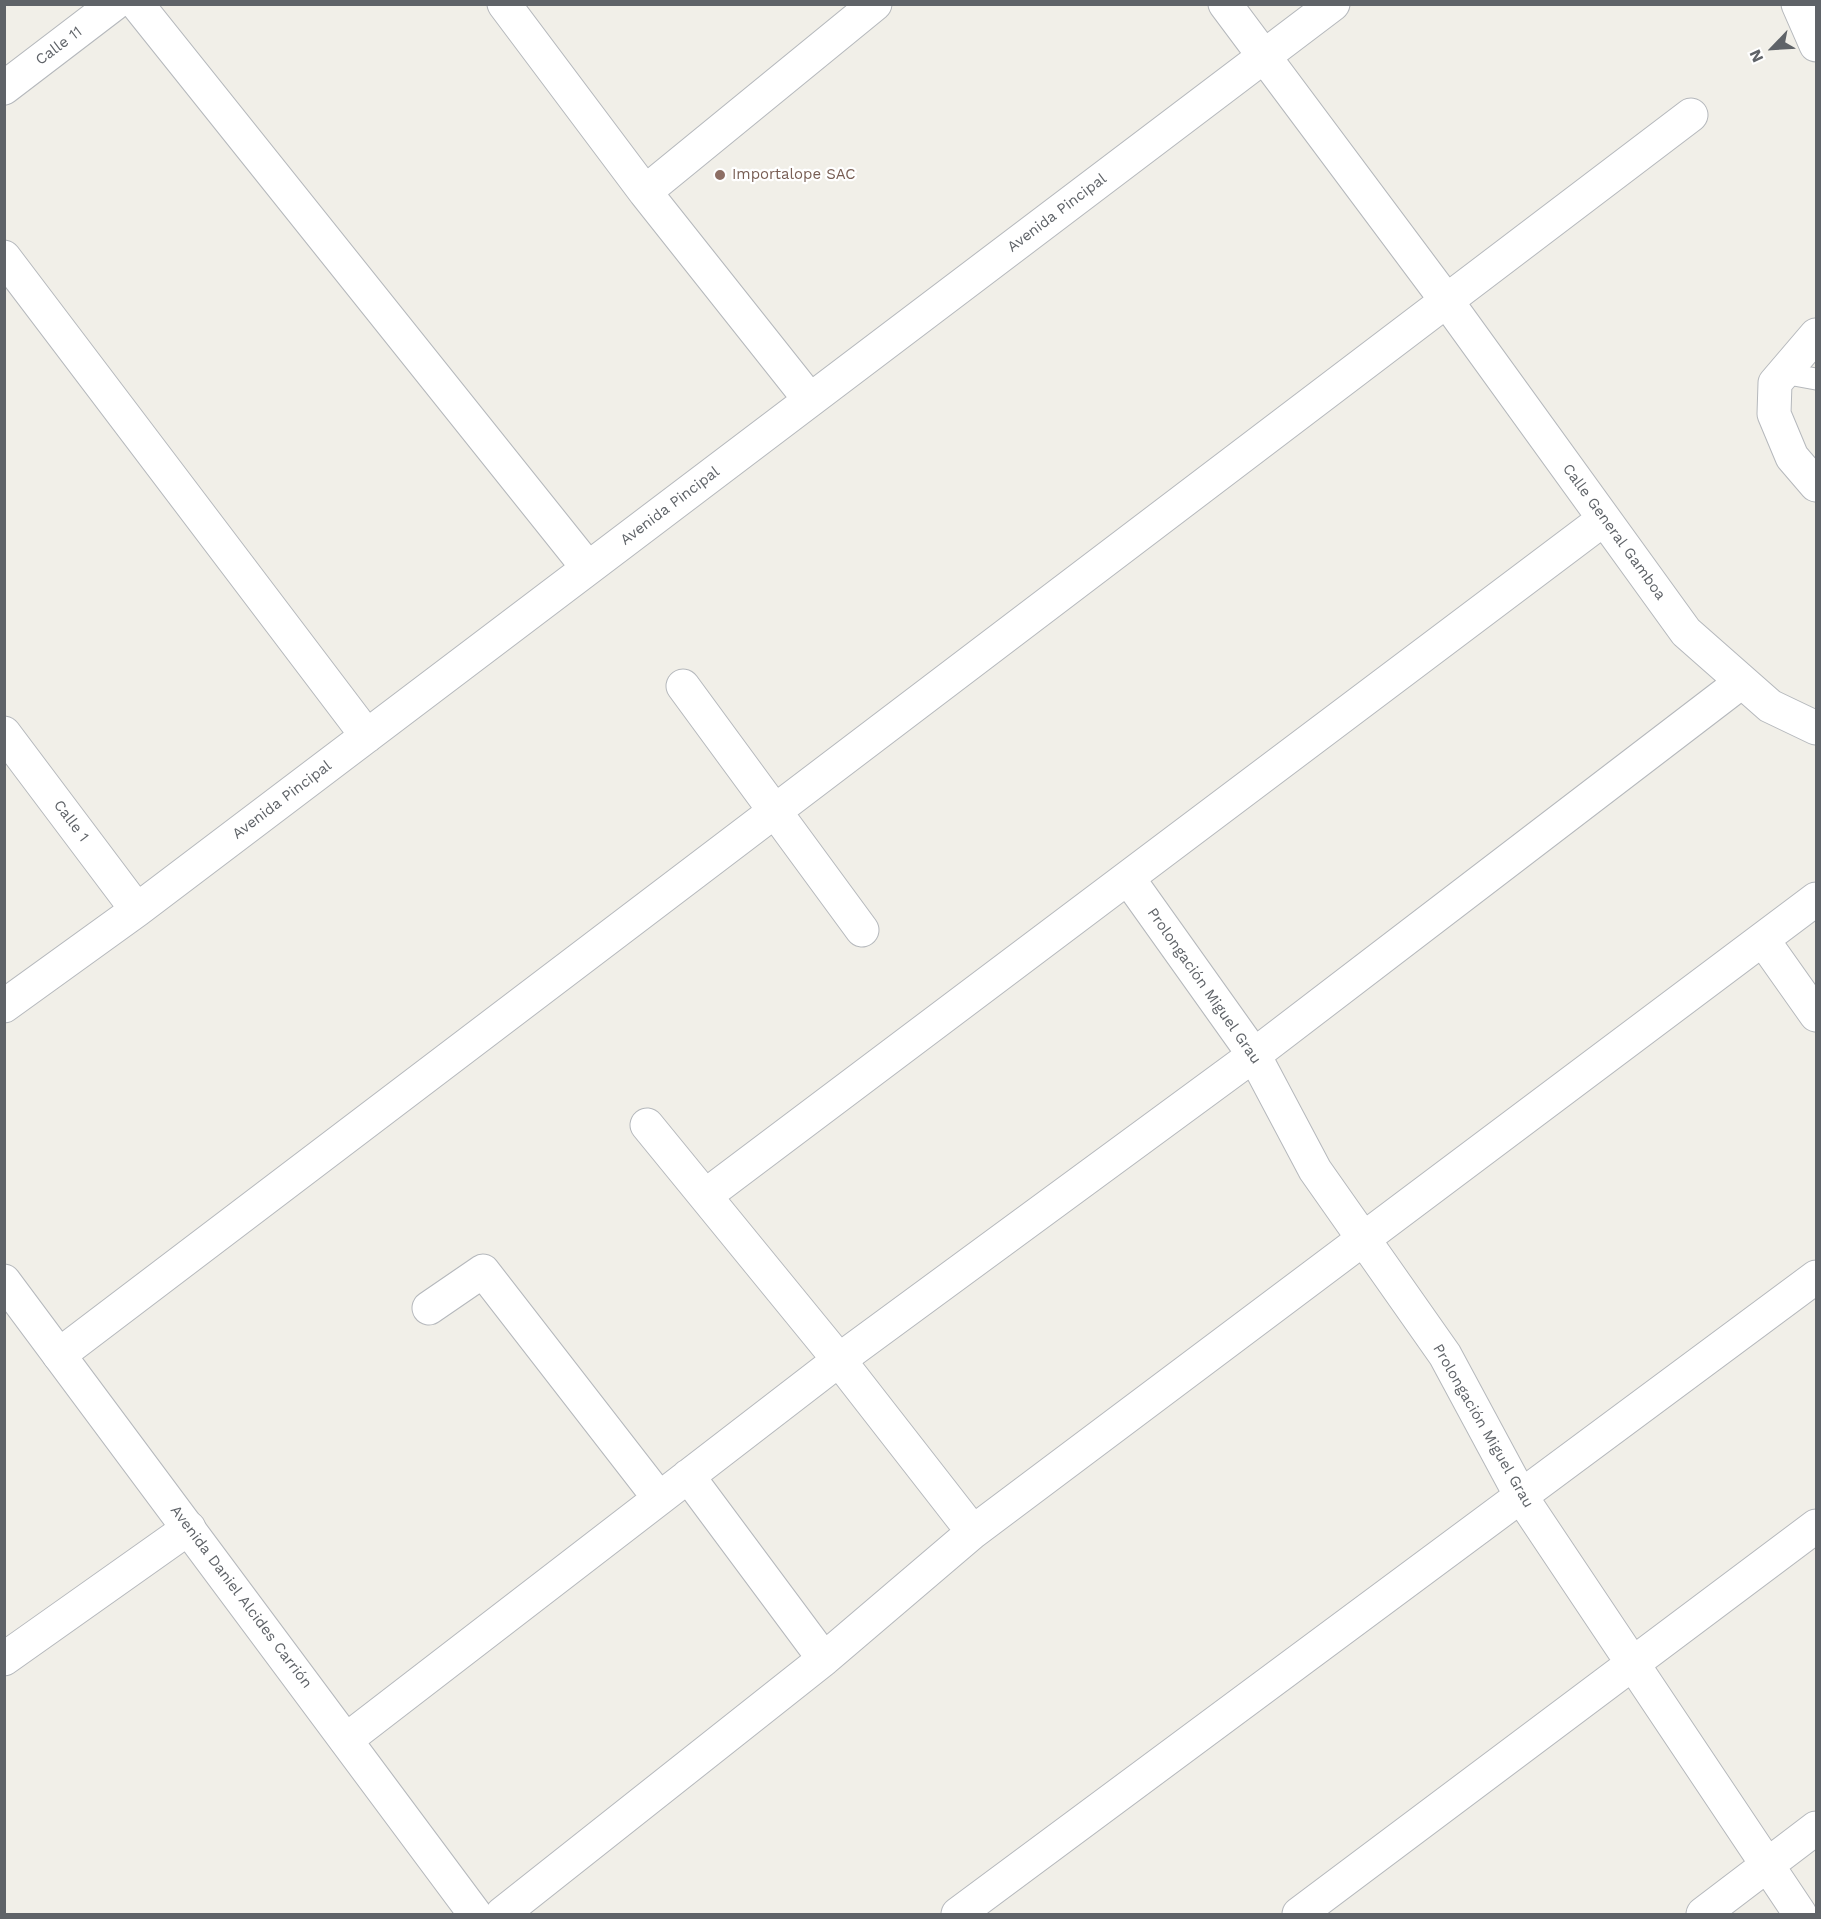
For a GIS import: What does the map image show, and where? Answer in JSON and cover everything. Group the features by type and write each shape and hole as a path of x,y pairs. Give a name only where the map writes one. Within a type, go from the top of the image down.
{"street":[{"name":"Calle 11","path":"4,88 114,4"},
{"path":"137,4 588,568"},
{"path":"504,4 645,192 810,400"},
{"path":"645,192 875,4"},
{"name":"Calle General Gamboa","path":"1225,4 1263,58 1446,300 1686,632 1740,683 1770,706 1816,728"},
{"name":"Avenida Pincipal","path":"4,1006 137,910 1333,4"},
{"path":"1798,4 1816,45"},
{"path":"59,1355 1691,115"},
{"path":"4,257 367,736"},
{"path":"1816,335 1775,383 1774,414 1792,457 1816,485"},
{"path":"705,1196 1604,519"},
{"path":"346,1740 839,1360 1254,1055 1740,683"},
{"path":"683,686 774,814 862,930"},
{"name":"Calle 1","path":"4,733 137,910"},
{"name":"Prolongación Miguel Grau","path":"1128,878 1254,1055 1316,1170 1445,1355 1522,1498 1634,1663 1766,1867 1800,1914"},
{"path":"502,1914 824,1659 973,1533 1365,1241 1816,899"},
{"path":"1763,940 1816,1015"},
{"path":"647,1125 839,1360 973,1533"},
{"path":"429,1308 483,1271 659,1498"},
{"path":"958,1914 1522,1498 1816,1277"},
{"name":"Avenida Daniel Alcides Carrión","path":"4,1281 475,1914"},
{"path":"688,1476 824,1659"},
{"path":"1299,1914 1816,1526"},
{"path":"4,1659 189,1528"},
{"path":"1703,1914 1816,1828"}],"lane":[{"path":"1783,373 1816,379"}],"place":[{"name":"Importalope SAC","path":"720,175"}]}
